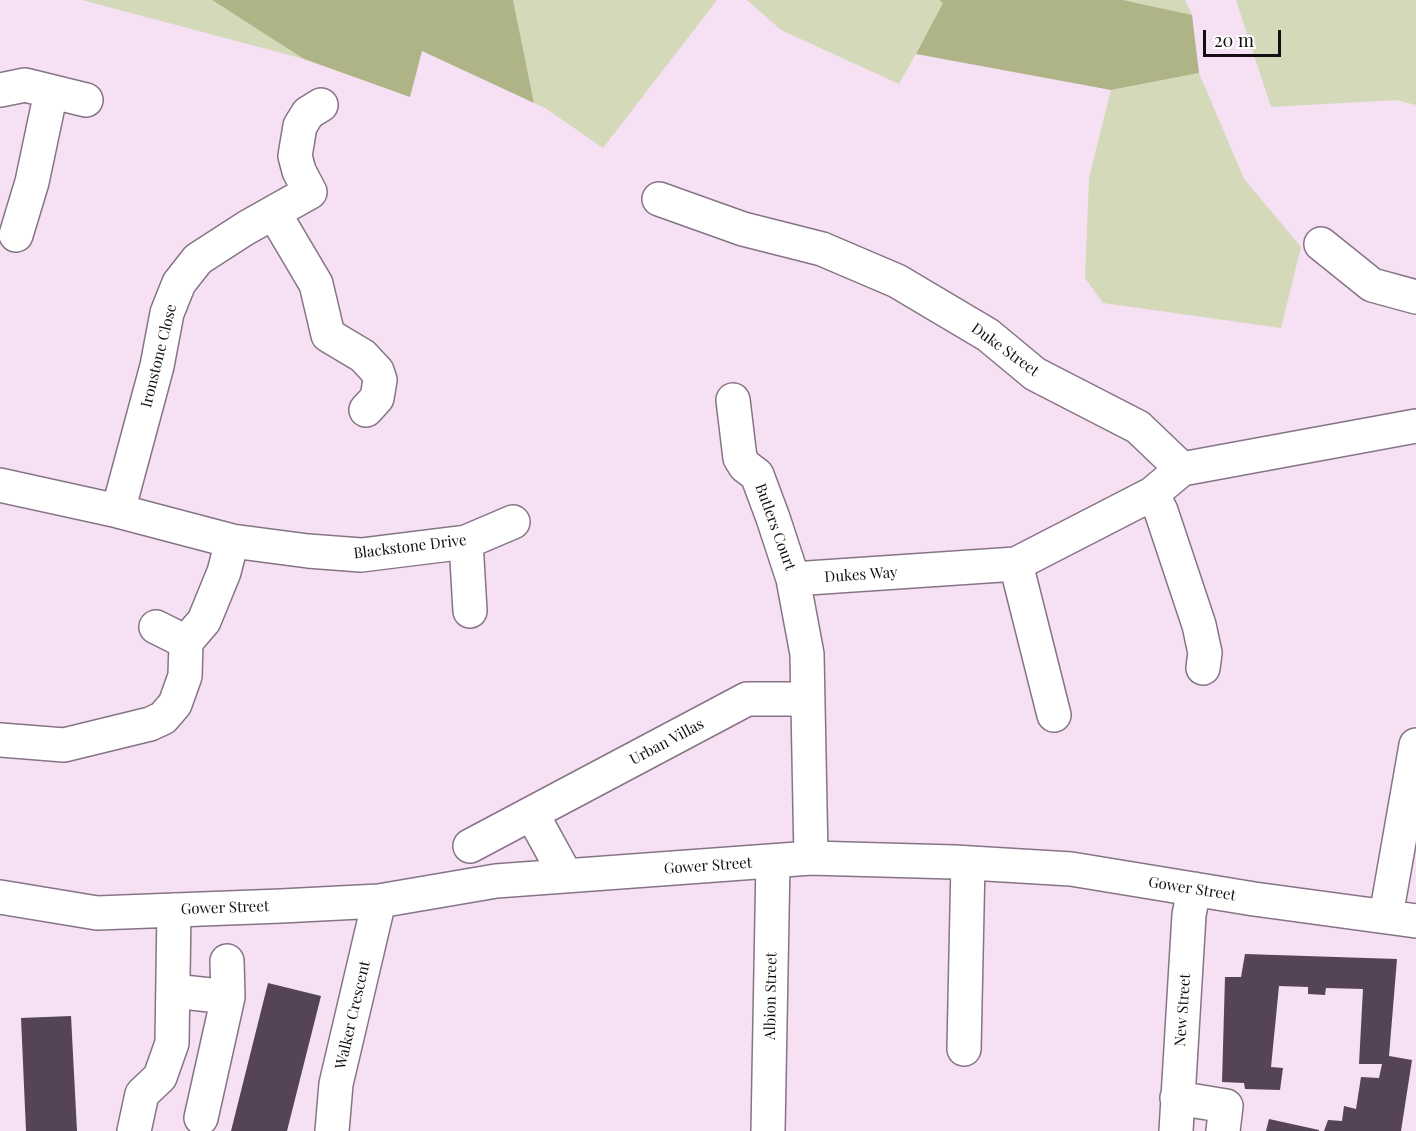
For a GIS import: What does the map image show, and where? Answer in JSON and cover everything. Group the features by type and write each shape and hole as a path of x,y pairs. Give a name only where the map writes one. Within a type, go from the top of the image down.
{"street":[{"path":"0,90 25,85 86,100"},
{"path":"16,235 32,182 51,92"},
{"name":"Ironstone Close","path":"118,511 157,366 167,313 179,283 198,259 246,228 310,192 299,171 295,156 300,126 308,113 321,105"},
{"name":"Duke Street","path":"659,199 743,229 822,249 897,281 988,335 1035,374 1138,427 1182,468"},
{"path":"274,213 316,284 328,335 363,356 377,371 380,380 377,398 366,410"},
{"path":"1321,244 1371,285 1416,297"},
{"name":"Butlers Court","path":"733,400 740,458 756,475 794,579"},
{"path":"1182,468 1416,426"},
{"name":"Dukes Way","path":"794,579 1016,564 1152,494 1182,468"},
{"name":"Blackstone Drive","path":"0,485 118,511 232,541 361,555 466,542 513,522"},
{"path":"1152,494 1161,511 1200,625 1205,653 1203,668"},
{"path":"0,740 64,745 150,724 163,718 175,704 185,676 186,642 204,621 224,572 232,541"},
{"path":"466,542 470,611"},
{"path":"1016,564 1054,715"},
{"path":"794,579 807,654 811,858"},
{"path":"156,627 186,642"},
{"name":"Urban Villas","path":"470,846 747,699 808,699"},
{"path":"1401,918 1416,747"},
{"path":"532,814 566,876"},
{"name":"Gower Street","path":"0,897 97,913 380,901 496,881 811,858 1071,869 1254,899 1401,918"},
{"name":"Albion Street","path":"768,1131 773,861"},
{"path":"964,1049 968,863"},
{"name":"New Street","path":"1176,1131 1189,915 1194,889"},
{"name":"Walker Crescent","path":"332,1131 336,1084 380,901"},
{"path":"134,1131 142,1094 160,1077 172,1043 174,910"},
{"path":"201,1118 228,997 227,961"},
{"path":"174,991 228,997"},
{"path":"1177,1098 1226,1106 1222,1131"}],"green space":[{"path":"82,0 212,0 304,59"},
{"path":"212,0 513,0 534,103 422,51 410,97 304,59"},
{"path":"513,0 717,0 603,148 545,108 534,103"},
{"path":"747,0 939,0 944,3 899,84 781,30"},
{"path":"939,0 1123,0 1192,15 1199,73 1111,90 916,54 943,3"},
{"path":"1123,0 1185,0 1192,15"},
{"path":"1236,0 1416,0 1416,105 1396,100 1271,107"},
{"path":"1199,73 1244,179 1301,247 1281,328 1103,303 1085,278 1089,178 1111,90"}],"building":[{"path":"1245,954 1397,959 1389,1056 1412,1060 1401,1131 1324,1131 1328,1120 1342,1121 1344,1106 1356,1109 1361,1077 1379,1078 1382,1064 1359,1064 1363,989 1326,988 1325,995 1308,994 1308,987 1279,986 1271,1067 1283,1068 1280,1090 1245,1089 1244,1083 1222,1082 1225,977 1241,977"},
{"path":"268,983 321,996 287,1131 231,1131"},
{"path":"71,1016 77,1131 26,1131 21,1018"},
{"path":"1269,1119 1319,1130 1319,1131 1266,1131"}]}
